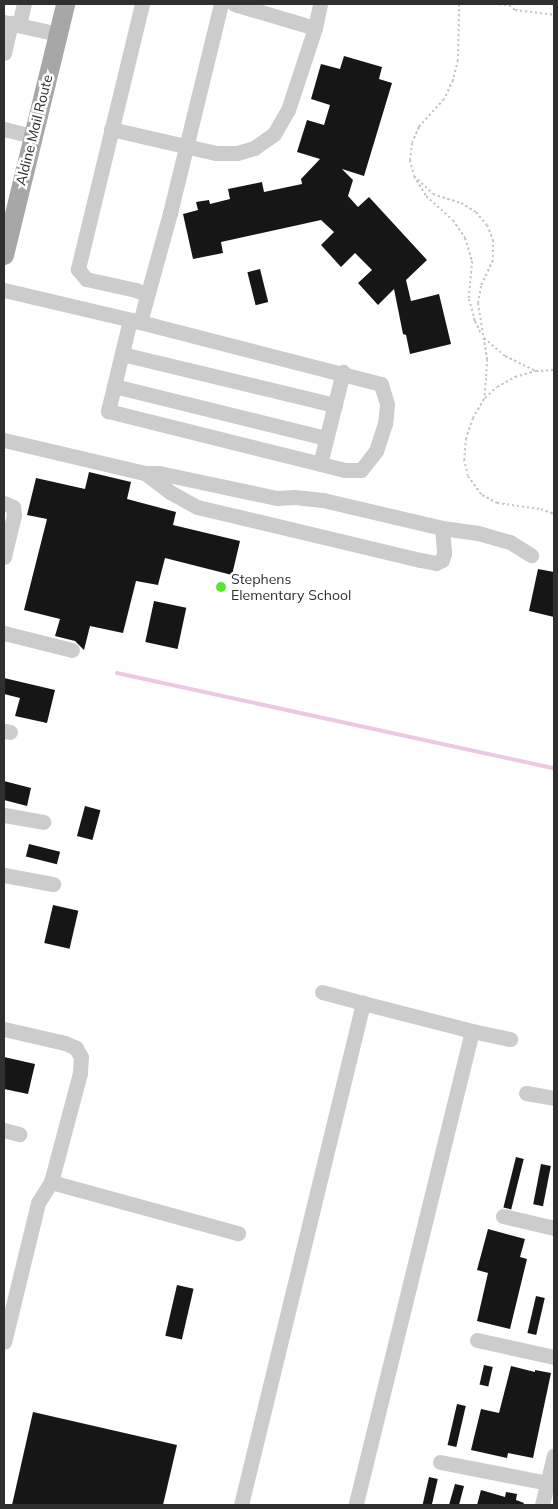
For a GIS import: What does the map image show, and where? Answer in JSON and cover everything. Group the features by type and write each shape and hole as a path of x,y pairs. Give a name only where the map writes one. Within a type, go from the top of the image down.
{"main road":[{"name":"Aldine Mail Route","path":"4,255 65,4"}],"street":[{"path":"4,53 11,23 24,4"},
{"path":"142,4 78,269 86,279 136,290 148,295"},
{"path":"4,290 135,321 343,372 380,384 387,404 385,424 376,451 361,470 344,470 108,411 122,354 135,321 148,295 221,4"},
{"path":"234,4 314,28"},
{"path":"111,129 216,153 237,153 254,148 274,134 288,110 320,4"},
{"path":"11,23 58,34"},
{"path":"4,129 33,136"},
{"path":"122,354 335,405"},
{"path":"320,464 343,372"},
{"path":"114,386 326,438"},
{"path":"4,440 145,472 159,472 262,496 323,500 442,528 478,533 510,542 531,555"},
{"path":"145,472 170,492 197,507 420,560 436,563 442,560 444,553 442,528"},
{"path":"4,503 13,507 14,515 4,557"},
{"path":"4,633 72,650"},
{"path":"4,815 43,822"},
{"path":"4,875 53,884"},
{"path":"322,992 510,1040"},
{"path":"241,1505 363,1003"},
{"path":"4,1029 65,1043 76,1048 81,1057 80,1073 51,1182 38,1203 4,1342"},
{"path":"356,1505 472,1031"},
{"path":"526,1093 554,1098"},
{"path":"4,1130 19,1134"},
{"path":"51,1182 238,1233"},
{"path":"503,1216 554,1228"},
{"path":"477,1340 554,1357"},
{"path":"542,1505 554,1455"},
{"path":"440,1462 548,1483"}],"path":[{"path":"341,4 403,4"},
{"path":"459,4 456,70 444,99 424,120 415,135 410,160 414,176 426,196 453,220 465,238 472,261 470,299 475,321 482,336 504,356 536,371"},
{"path":"494,4 509,4 515,10 554,15"},
{"path":"414,176 433,194 461,203 476,212 491,233 494,247 493,260 481,286 478,303 487,359 484,399"},
{"path":"554,370 536,371 505,382 484,399 470,423 464,448 466,469 472,482 482,495 497,504 541,509 554,514"}],"building":[{"path":"344,56 382,67 379,79 392,83 364,176 342,169 353,180 348,196 358,207 369,197 427,260 406,280 411,301 439,294 451,344 410,354 406,335 403,334 394,289 378,305 358,283 372,270 355,253 341,267 321,245 334,232 321,220 221,242 223,253 193,259 183,214 198,210 196,202 209,200 210,204 230,199 228,189 262,182 264,192 302,184 301,179 320,159 297,152 307,120 324,125 330,105 311,99 321,64 340,69"},
{"path":"260,269 268,302 256,305 247,272"},
{"path":"89,472 131,482 127,499 176,512 173,525 240,541 232,575 165,558 158,585 136,581 123,633 90,626 84,650 75,641 55,636 60,619 24,610 47,519 27,515 36,478 85,489"},
{"path":"538,569 554,572 554,617 529,611"},
{"path":"154,601 186,608 178,649 145,642"},
{"path":"4,678 55,690 47,723 15,716 20,698 4,694"},
{"path":"4,781 31,788 27,806 4,800"},
{"path":"85,806 100,810 92,840 77,836"},
{"path":"29,844 60,852 57,864 26,857"},
{"path":"53,905 78,911 70,949 44,943"},
{"path":"4,1057 35,1064 28,1094 4,1089"},
{"path":"516,1157 524,1159 511,1209 503,1207"},
{"path":"541,1164 551,1166 543,1206 533,1204"},
{"path":"488,1229 525,1239 520,1257 527,1259 510,1329 477,1321 488,1273 477,1270"},
{"path":"177,1285 194,1289 182,1339 165,1336"},
{"path":"536,1296 545,1298 536,1335 527,1333"},
{"path":"484,1365 493,1367 488,1387 480,1384"},
{"path":"511,1366 535,1372 535,1370 551,1373 533,1458 508,1453 507,1458 471,1450 481,1409 499,1413"},
{"path":"457,1404 466,1406 456,1447 448,1445"},
{"path":"33,1412 177,1445 163,1505 12,1505"},
{"path":"429,1477 438,1479 432,1505 423,1505"},
{"path":"455,1484 464,1486 459,1505 449,1505"},
{"path":"481,1490 505,1497 506,1492 517,1494 516,1500 524,1503 523,1505 477,1505"}],"waterway":[{"path":"117,673 554,768"}],"place":[{"name":"Stephens Elementary School","path":"221,587"}]}
